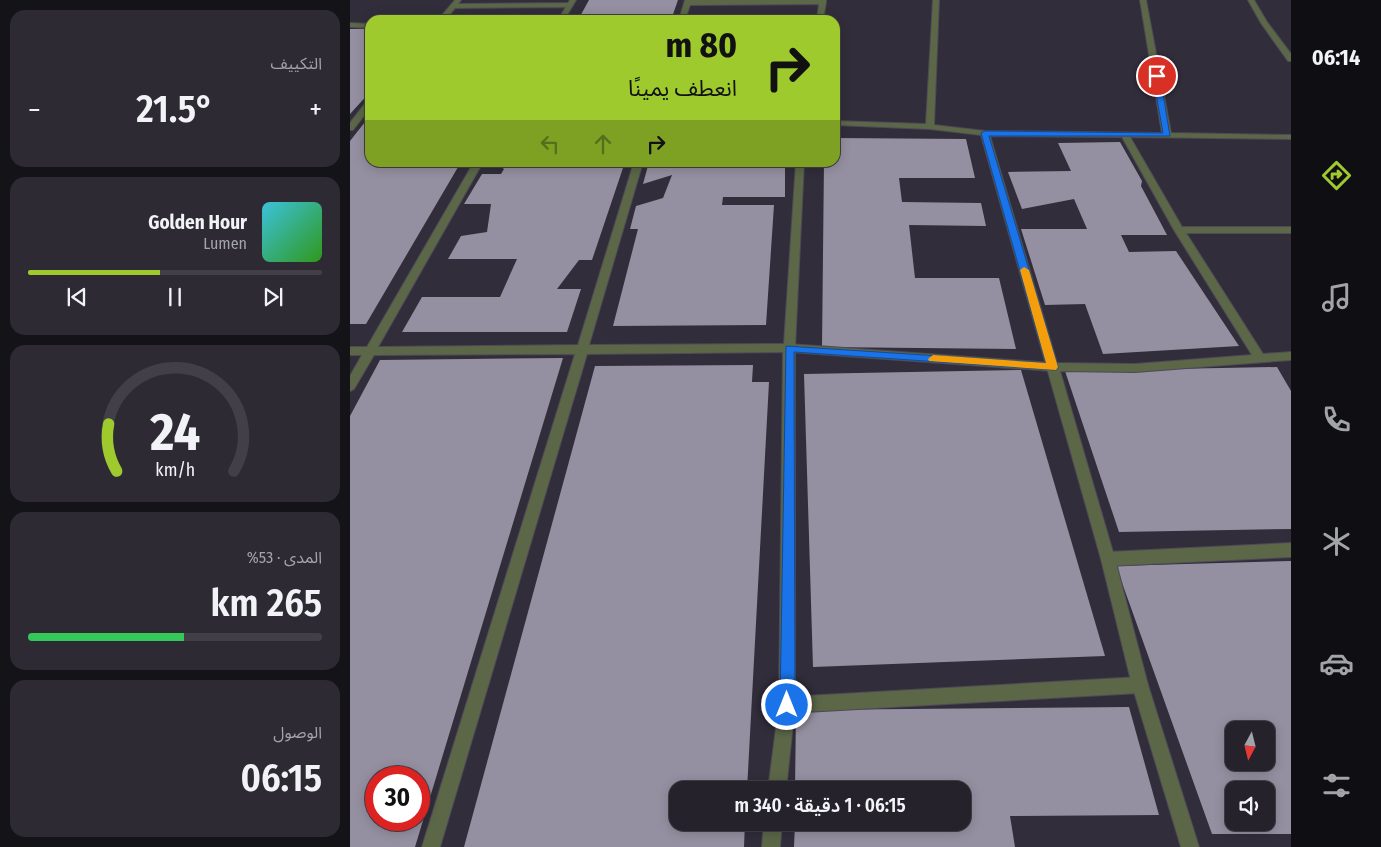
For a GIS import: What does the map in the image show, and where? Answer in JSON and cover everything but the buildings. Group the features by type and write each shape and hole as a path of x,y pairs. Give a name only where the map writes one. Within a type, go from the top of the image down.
{"street":[{"path":"930,127 936,0"},
{"path":"1142,0 1167,135"},
{"path":"1251,0 1264,23 1291,59"},
{"path":"684,15 688,1 823,1 821,15"},
{"path":"445,15 456,3 571,2 564,15"},
{"path":"350,25 365,26"},
{"path":"350,128 365,111"},
{"path":"840,123 930,127 985,133 1291,136"},
{"path":"985,133 1108,559 1140,685 1190,847"},
{"path":"1124,134 1179,230 1260,358"},
{"path":"350,386 476,167"},
{"path":"431,847 637,167"},
{"path":"778,781 787,705 789,348 800,167"},
{"path":"1179,230 1291,230"},
{"path":"350,351 789,348 1052,367 1135,368 1291,356"},
{"path":"1108,559 1291,550"},
{"path":"787,705 1140,685"},
{"path":"770,847 772,831"}],"slow traffic":[{"path":"933,359 1052,367 1024,270"}],"route":[{"path":"787,705 789,348 1052,367 985,133 1167,135 1157,76"}]}
